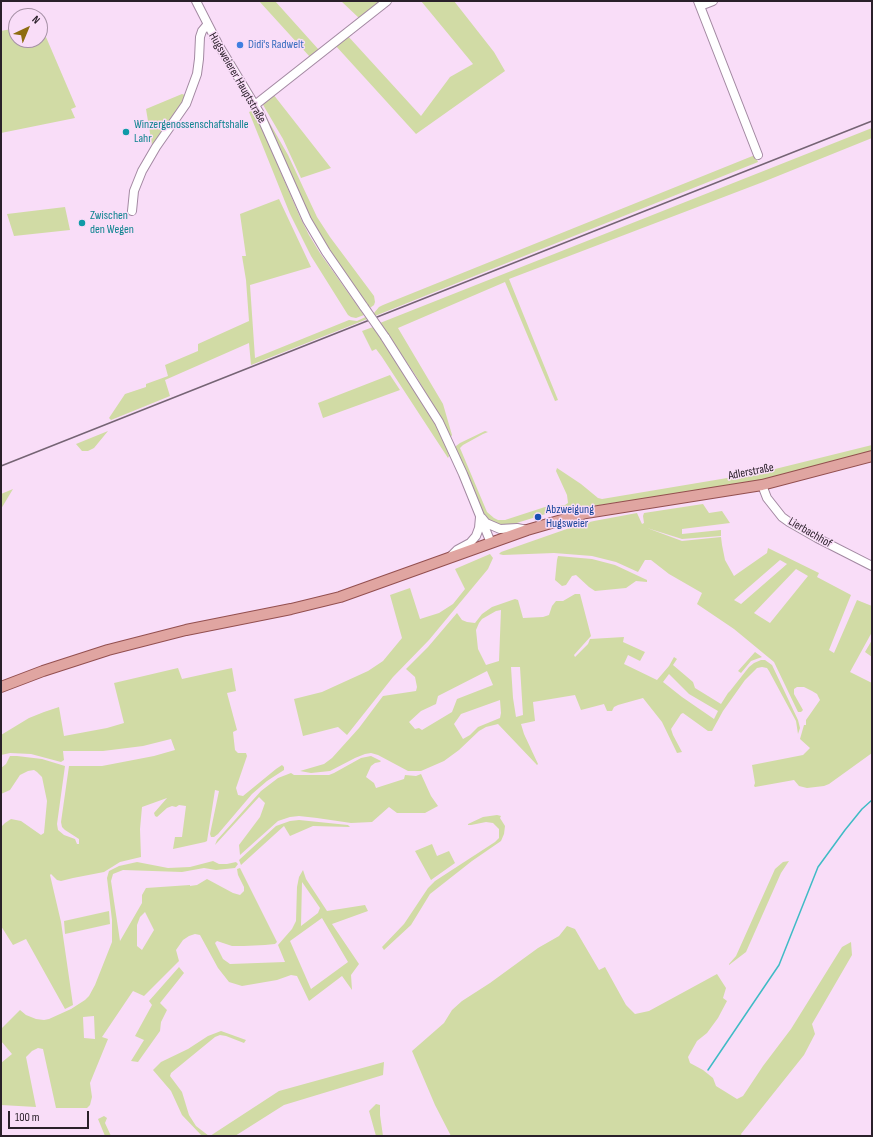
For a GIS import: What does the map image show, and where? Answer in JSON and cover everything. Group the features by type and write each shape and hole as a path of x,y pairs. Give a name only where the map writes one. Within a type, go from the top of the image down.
{"main road":[{"name":"Adlerstraße","path":"1,687 43,671 108,650 186,630 291,609 340,597 527,530 586,513 762,485 872,456"}],"street":[{"name":"Hugsweierer Hauptstraße","path":"196,1 207,25 255,105 307,220 326,252 385,337 440,422 464,474 491,543"},
{"path":"255,105 387,1"},
{"path":"713,1 699,4 758,155"},
{"path":"132,211 134,191 142,172 156,147 186,104 196,74 199,58 200,37 202,31 207,25"},
{"name":"Lierbachhof","path":"762,485 767,498 782,517 817,538 872,566"},
{"path":"480,516 486,522 500,529 517,528 527,530"},
{"path":"450,557 457,550 470,543 476,536 479,528 480,516"}],"green space":[{"path":"259,1 275,1 319,50 310,57"},
{"path":"341,1 384,1 360,19"},
{"path":"421,1 454,1 494,52 505,71 416,134 335,45 347,35 421,116 450,77 473,64"},
{"path":"8,30 8,48 48,48 48,42 76,107 71,109 75,118 1,133 1,31"},
{"path":"182,94 188,96 155,146 152,145 146,109"},
{"path":"273,94 331,168 301,178 283,139 262,103"},
{"path":"261,108 288,155 317,217 374,296 374,305 370,308 334,258 306,212"},
{"path":"254,110 309,235 364,315 356,318 348,315 311,256 290,214 249,112"},
{"path":"872,128 872,138 763,182 509,279 558,400 555,401 505,282 398,328 443,404 452,435 451,437 416,376 380,323"},
{"path":"755,155 758,162 251,365 249,343 165,380 170,396 111,420 109,418 125,394 146,387 146,384 168,376 165,365 198,351 198,344 249,321 246,280 242,256 246,256 240,214 279,199 311,267 250,285 255,358 349,320 357,321 374,313 383,305"},
{"path":"65,207 70,230 14,236 7,214"},
{"path":"373,327 402,370 439,430 446,445 449,456 448,458 382,357 376,349 372,351 362,331"},
{"path":"390,375 400,390 323,418 318,403"},
{"path":"108,431 94,448 88,451 82,451 76,444"},
{"path":"485,431 488,432 460,448 487,512 498,520 505,520 545,507 565,505 568,503 567,495 556,471 557,468 581,484 598,498 602,499 763,472 872,445 872,452 749,483 552,512 507,526 496,524 488,520 483,514 456,451 456,446 460,443"},
{"path":"13,489 1,509 1,494"},
{"path":"703,504 709,513 722,511 730,523 682,529 682,534 721,530 721,536 682,539 647,528 682,541 721,537 725,560 734,576 767,553 768,548 819,573 817,577 851,595 829,650 834,653 857,600 872,606 872,632 850,672 872,683 872,753 824,786 807,788 799,786 794,780 755,787 752,765 803,755 810,748 800,739 804,725 806,725 806,720 820,700 817,694 804,687 797,687 794,689 794,694 803,710 798,712 774,662 734,629 697,604 702,593 669,574 651,560 645,560 638,572 616,562 592,556 554,553 499,554 581,524 594,521 637,513 642,524 644,523 644,513","holes":["780,560 787,564 741,604 734,600","796,569 808,576 770,623 754,613"]},
{"path":"490,554 493,558 488,569 429,640 393,677 347,735 338,727 303,736 294,699 322,692 368,671 383,661 402,638 390,595 410,588 420,619 439,613 453,604 465,589 455,569"},
{"path":"558,556 592,559 615,565 647,580 647,582 636,581 626,588 595,591 576,575 572,576 566,585 562,586 555,580"},
{"path":"575,594 580,594 591,636 574,655 575,657 588,644 590,639 624,637 623,642 645,652 640,661 628,655 624,664 657,680 669,666 674,657 677,659 673,665 693,682 695,688 721,704 749,667 754,663 765,660 772,665 798,720 800,728 798,734 796,721 769,671 767,668 762,667 757,668 745,680 723,711 712,731 708,731 683,713 681,714 671,729 682,752 677,753 662,722 643,698 618,705 614,707 612,711 607,711 604,704 581,710 575,695 533,702 535,721 521,724 538,764 537,765 498,724 486,727 479,731 459,750 444,761 421,771 408,771 378,755 371,753 355,758 330,771 311,773 300,771 324,764 332,758 359,728 383,696 416,691 417,687 415,677 406,669 428,647 457,613 462,620 475,623 482,614 492,607 515,599 518,600 523,618 543,617 549,615 552,606 556,601 563,601","holes":["501,610 499,661 486,665 478,649 476,630 482,619 496,611","511,667 520,667 523,715 516,717","487,671 493,685 457,699 452,712 422,730 419,728 415,729 409,722 421,711 436,704 438,696","669,674 689,694 718,711 714,719 663,682","500,700 500,718 478,727 470,735 463,739 454,724 461,714"]},
{"path":"872,640 872,657 865,652"},
{"path":"755,652 762,657 751,661 741,673 738,671"},
{"path":"178,668 182,679 232,668 236,691 227,693 237,730 233,732 235,750 238,753 246,753 247,756 236,788 238,795 243,796 282,765 284,770 267,781 252,794 218,834 211,837 210,834 219,791 215,790 207,841 205,842 173,849 175,837 182,837 186,806 172,806 167,808 157,817 155,816 154,813 167,798 142,807 140,829 141,857 120,862 104,872 61,881 57,880 51,874 50,875 61,922 73,1005 65,1009 26,939 13,945 1,926 1,827 11,819 21,821 41,835 44,833 47,801 42,777 34,770 20,775 10,790 1,794 1,768 6,764 10,756 42,759 65,766 57,824 58,830 64,835 75,839 77,844 79,844 79,839 65,830 62,827 61,822 69,766 102,766 154,756 175,750 171,739 143,746 103,751 63,751 64,760 61,762 31,754 10,753 1,755 1,735 29,718 59,707 64,736 107,728 124,723 114,683"},
{"path":"371,756 381,761 371,766 366,777 374,783 376,788 404,779 405,775 416,776 421,774 431,796 438,806 425,813 397,813 389,807 372,822 351,823 299,816 290,817 278,821 240,855 239,845 260,817 265,803 259,797 215,845 217,840 261,791 278,778 291,773 294,775 329,775 361,758"},
{"path":"497,815 501,816 500,818 505,826 501,841 472,861 430,894 411,925 384,950 382,947 404,924 428,888 435,881 499,838 499,829 493,823 486,822 471,825 468,824 483,817"},
{"path":"299,820 348,825 350,827 313,826 290,836 284,826 241,865 239,860 276,826 290,821"},
{"path":"432,844 437,856 449,851 455,863 431,880 415,851"},
{"path":"213,861 219,864 236,862 238,864 235,868 216,870 204,868 182,872 123,870 113,874 111,881 120,941 142,903 142,895 146,888 197,885 207,879 233,893 240,895 244,891 244,887 238,875 237,869 240,868 277,942 275,944 244,946 232,946 217,941 215,943 223,959 230,964 285,962 278,945 292,929 296,921 297,887 299,877 303,870 306,879 327,911 365,905 368,911 332,924 359,964 351,975 352,990 342,976 309,1001 297,976 291,975 277,980 242,986 229,982 218,968 200,935 195,934 183,940 176,950 179,961 144,996 133,991 102,1037 108,1039 90,1083 92,1097 90,1105 87,1108 56,1108 43,1049 38,1048 26,1057 36,1107 1,1105 1,1063 12,1054 1,1041 1,1029 20,1010 26,1015 44,1020 71,1009 89,996 95,985 112,942 112,920 107,878 109,871 119,866 137,862 168,868 190,867","holes":["302,882 320,908 318,913 301,926","145,912 154,930 142,950 137,946 137,925 140,917","322,918 348,962 311,989 290,941","94,1016 95,1039 84,1038 83,1017"]},
{"path":"789,861 781,873 746,952 729,965 736,956 775,869 783,862"},
{"path":"109,911 110,924 65,934 64,921"},
{"path":"567,926 575,929 599,970 605,967 626,1005 635,1014 649,1011 717,974 726,988 723,998 727,1001 718,1018 707,1033 697,1041 688,1057 690,1063 703,1070 713,1078 716,1086 737,1099 743,1096 763,1066 791,1029 842,947 851,942 852,955 812,1024 815,1034 804,1055 741,1134 742,1136 451,1136 435,1105 412,1051 444,1023 452,1010 462,1001 490,983 538,948 559,936"},
{"path":"179,967 184,973 160,1003 167,1010 161,1022 160,1031 138,1062 131,1061 144,1040 135,1036 152,1005 149,1001"},
{"path":"221,1031 246,1040 244,1043 226,1036 220,1035 215,1037 171,1073 170,1076 182,1092 189,1115 196,1126 209,1136 202,1136 182,1115 171,1091 153,1070 161,1062 188,1049 208,1036"},
{"path":"384,1062 383,1075 284,1105 235,1136 210,1136 279,1091"},
{"path":"376,1104 380,1105 383,1136 376,1136 369,1111"},
{"path":"104,1116 107,1118 105,1123 111,1136 105,1136 98,1119"}],"waterway":[{"path":"708,1070 779,965 818,867 845,830 862,809 872,800"}],"railway":[{"path":"1,466 872,121"}],"place":[{"name":"Didi's Radwelt","path":"240,45"},
{"name":"Winzergenossenschaftshalle Lahr","path":"126,132"},
{"name":"Zwischen den Wegen","path":"82,223"},
{"name":"Abzweigung Hugsweier","path":"538,517"}]}
